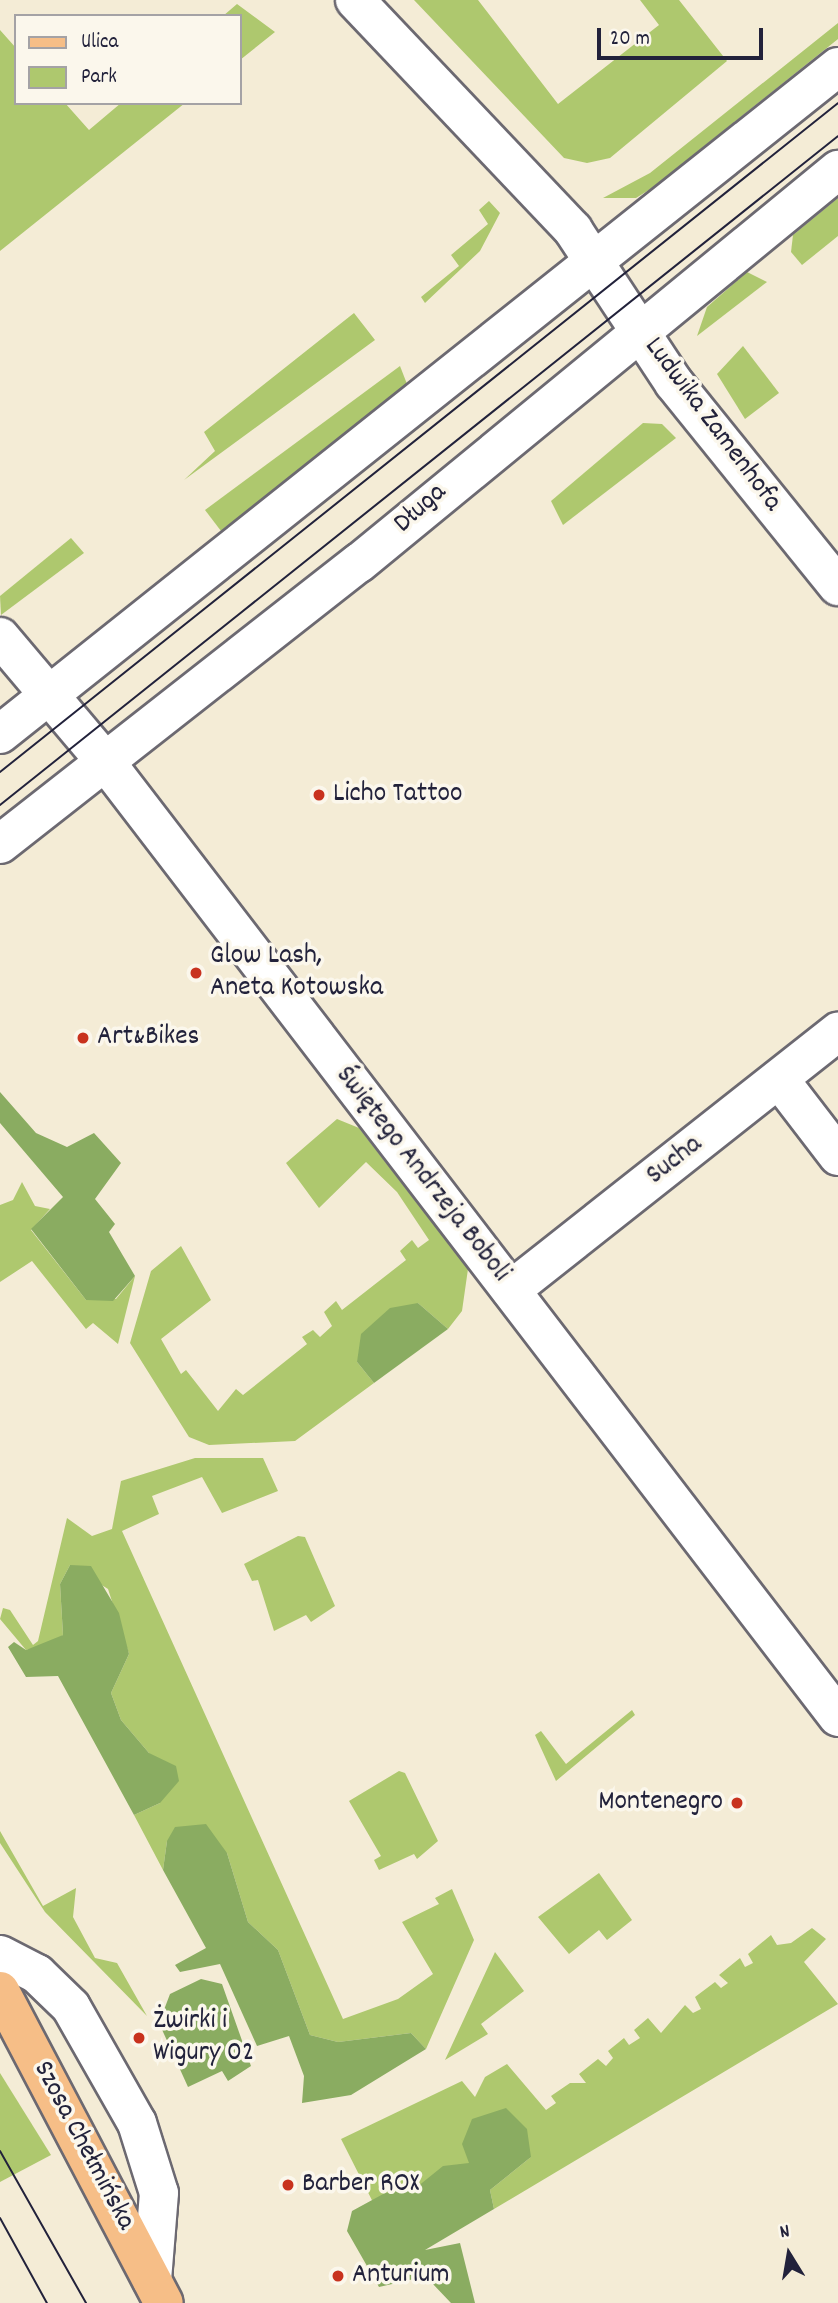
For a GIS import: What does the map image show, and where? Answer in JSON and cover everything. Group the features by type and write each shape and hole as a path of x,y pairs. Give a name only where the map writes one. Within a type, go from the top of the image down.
{"main road":[{"name":"Szosa Chełmińska","path":"0,1991 158,2291"}],"street":[{"name":"Ludwika Zamenhofa","path":"355,0 573,230 674,383 838,586"},
{"path":"0,734 838,67"},
{"name":"Długa","path":"0,844 359,563 639,329 838,170"},
{"name":"Świętego Andrzeja Boboli","path":"0,637 104,760 838,1717"},
{"name":"Sucha","path":"511,1290 838,1032"},
{"path":"779,1079 838,1156"},
{"path":"0,1955 37,1974 71,2007 137,2123 159,2193 158,2291"}],"green space":[{"path":"414,0 478,0 558,104 659,25 640,0 679,0 727,61 610,158 587,163 564,158"},
{"path":"237,4 275,32 242,58 242,14 225,14"},
{"path":"838,23 838,39 652,188 636,198 603,198 650,173"},
{"path":"0,30 14,46 14,105 67,105 89,130 119,105 182,105 0,251"},
{"path":"838,198 838,236 802,265 791,252 793,235"},
{"path":"489,201 500,213 480,251 425,303 421,297 459,266 451,255 488,224 479,210"},
{"path":"747,272 767,282 697,336 707,307"},
{"path":"354,313 375,340 184,480 215,451 204,432"},
{"path":"743,346 779,393 745,419 717,374"},
{"path":"400,366 407,384 221,531 205,510"},
{"path":"643,423 662,424 676,438 563,525 551,501"},
{"path":"71,538 84,553 1,615 0,596"},
{"path":"0,1092 36,1133 67,1147 94,1133 121,1163 95,1199 115,1224 109,1232 135,1276 113,1301 86,1300 31,1229 63,1197 0,1123"},
{"path":"337,1119 359,1128 468,1269 462,1311 448,1329 418,1303 357,1362 374,1383 295,1441 209,1445 189,1437 130,1343 151,1271 181,1246 211,1300 161,1339 181,1374 186,1370 218,1411 236,1389 243,1395 307,1344 302,1337 313,1330 320,1337 332,1326 324,1312 336,1301 342,1310 406,1260 400,1251 412,1240 418,1248 429,1240 397,1192 366,1162 319,1208 286,1163"},
{"path":"22,1182 35,1206 50,1209 31,1230 86,1300 116,1299 135,1276 118,1344 93,1323 86,1329 32,1261 0,1282 0,1205 13,1200"},
{"path":"418,1303 448,1329 374,1383 357,1362 361,1334 390,1308"},
{"path":"195,1458 263,1458 278,1491 222,1513 202,1477 152,1496 159,1514 122,1531 343,2019 398,1999 433,1974 402,1922 439,1904 435,1898 452,1889 474,1940 426,2049 411,2033 338,2042 310,2035 278,1950 248,1922 227,1853 167,1841 163,1870 134,1815 160,1803 149,1753 121,1720 111,1693 129,1654 108,1589 70,1565 60,1584 63,1635 51,1644 26,1650 0,1619 3,1608 10,1610 33,1645 38,1641 67,1518 92,1536 112,1529 121,1481"},
{"path":"298,1536 305,1537 335,1606 311,1622 306,1615 274,1631 258,1580 252,1581 244,1564"},
{"path":"70,1565 91,1566 119,1613 129,1654 111,1693 121,1720 149,1753 176,1766 179,1781 160,1803 134,1815 58,1676 26,1677 8,1647 14,1642 26,1650 63,1635 60,1584"},
{"path":"632,1710 635,1715 556,1781 535,1735 541,1731 566,1764"},
{"path":"399,1771 405,1773 438,1841 417,1859 414,1854 379,1870 374,1860 381,1856 349,1801"},
{"path":"206,1824 227,1853 248,1922 278,1950 310,2035 338,2042 411,2033 426,2049 351,2095 302,2103 304,2076 289,2036 257,2046 220,1964 180,1972 175,1965 206,1948 163,1870 167,1841 175,1827"},
{"path":"0,1831 43,1906 76,1888 73,1917 95,1958 117,1963 147,2016 45,1912 0,1843"},
{"path":"599,1873 632,1920 607,1940 599,1930 569,1954 538,1917"},
{"path":"812,1928 826,1939 804,1962 838,2004 494,2209 490,2190 531,2157 383,2222 341,2139 462,2081 475,2097 485,2077 507,2064 546,2110 556,2103 551,2096 570,2083 586,2083 579,2074 598,2059 606,2066 613,2058 608,2051 624,2038 629,2045 640,2038 634,2030 648,2018 661,2033 685,2005 693,2013 701,2009 695,1997 715,1982 721,1988 728,1983 719,1975 740,1958 745,1967 753,1963 748,1954 771,1935 777,1945 791,1943"},
{"path":"495,1952 524,1991 481,2024 488,2034 445,2060"},
{"path":"201,1979 222,1984 251,2066 228,2081 222,2071 188,2087 159,2023 170,1994"},
{"path":"0,2073 51,2155 0,2182"},
{"path":"506,2108 527,2129 531,2157 490,2190 494,2209 425,2250 460,2243 475,2303 451,2303 431,2282 414,2279 379,2287 347,2231 352,2211 385,2193 417,2187 443,2166 469,2163 462,2144 472,2119"}],"tram line":[{"path":"0,772 838,103"},
{"path":"0,805 838,136"},
{"path":"0,2151 86,2303"},
{"path":"0,2218 47,2303"}],"place":[{"name":"Licho Tattoo","path":"319,795"},
{"name":"Glow Lash, Aneta Kotowska","path":"196,973"},
{"name":"Art&Bikes","path":"83,1038"},
{"name":"Montenegro","path":"737,1803"},
{"name":"Żwirki i Wigury 02","path":"139,2038"},
{"name":"Barber ROX","path":"288,2185"},
{"name":"Anturium","path":"338,2276"}]}
